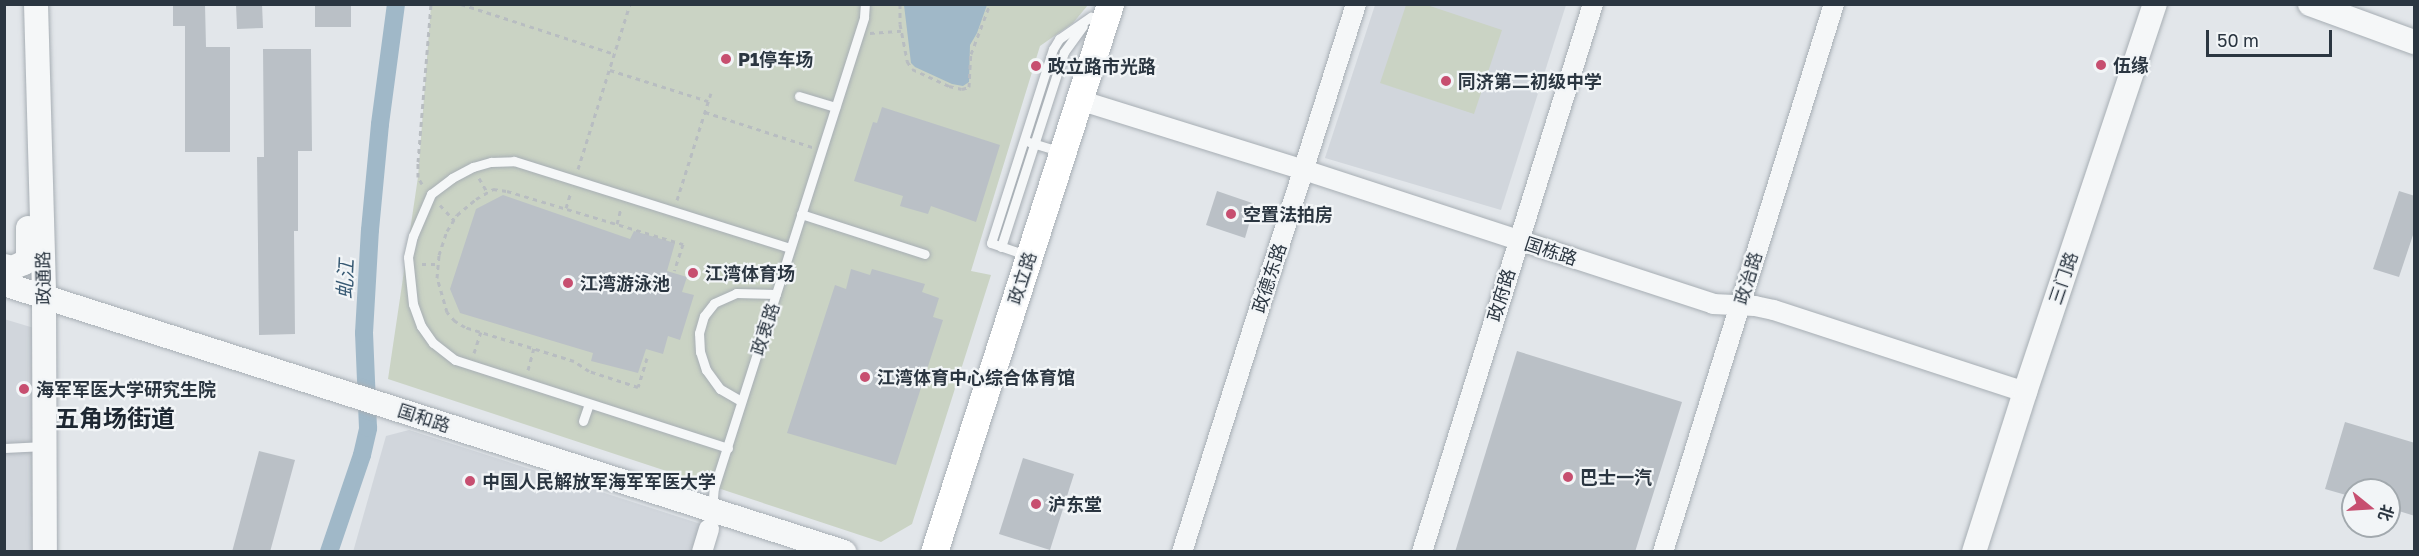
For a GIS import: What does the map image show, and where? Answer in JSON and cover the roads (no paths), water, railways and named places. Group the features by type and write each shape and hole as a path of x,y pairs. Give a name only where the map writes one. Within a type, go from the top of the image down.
{"main road":[{"name":"政立路","path":"934,552 1079,100 1100,11"}],"street":[{"name":"政通路","path":"36,4 44,298 45,552"},
{"name":"政德东路","path":"1182,552 1356,4"},
{"name":"政府路","path":"1422,552 1517,240 1593,4"},
{"name":"政治路","path":"1664,552 1834,4"},
{"name":"三门路","path":"1974,552 2155,4"},
{"path":"2310,4 2415,42"},
{"path":"4,266 12,268 24,263 28,256 28,112 38,89"},
{"name":"国栋路","path":"1079,100 1304,170 1713,304 1774,310 2025,392"},
{"name":"国和路","path":"4,284 327,386 710,519 844,552"},
{"name":"政衷路","path":"702,552 710,519"}],"lane":[{"name":"政衷路","path":"710,519 714,488 858,34 865,4"},
{"path":"1001,247 1064,52 1100,11 1102,4"},
{"path":"1029,256 991,243 1053,49 1059,39 1100,11"},
{"path":"799,96 835,107"},
{"path":"1024,141 1063,152"},
{"path":"728,448 455,360 433,343 421,326 413,303 408,257 413,236 431,194 473,167 491,162 514,161 790,248"},
{"path":"801,214 925,254"},
{"path":"741,401 720,389 706,369 700,352 699,333 704,316 714,303 736,293 776,294"},
{"path":"583,421 589,404"},
{"path":"4,448 45,447"}],"water":[{"path":"904,5 987,5 970,45 969,82 963,86 952,84 911,63"}],"waterway":[{"name":"虬江","path":"329,552 362,455 368,428 364,333 370,230 380,124 396,4"}],"place":[{"name":"P1停车场","path":"726,59"},
{"name":"伍缘","path":"2101,65"},
{"name":"政立路市光路","path":"1036,66"},
{"name":"同济第二初级中学","path":"1446,81"},
{"name":"空置法拍房","path":"1231,214"},
{"name":"江湾体育场","path":"693,273"},
{"name":"江湾游泳池","path":"568,283"},
{"name":"江湾体育中心综合体育馆","path":"865,377"},
{"name":"海军军医大学研究生院","path":"24,389"},
{"name":"巴士一汽","path":"1568,477"},
{"name":"中国人民解放军海军军医大学","path":"470,481"},
{"name":"沪东堂","path":"1036,504"}],"district":[{"name":"五角场街道","path":"115,418"}]}
